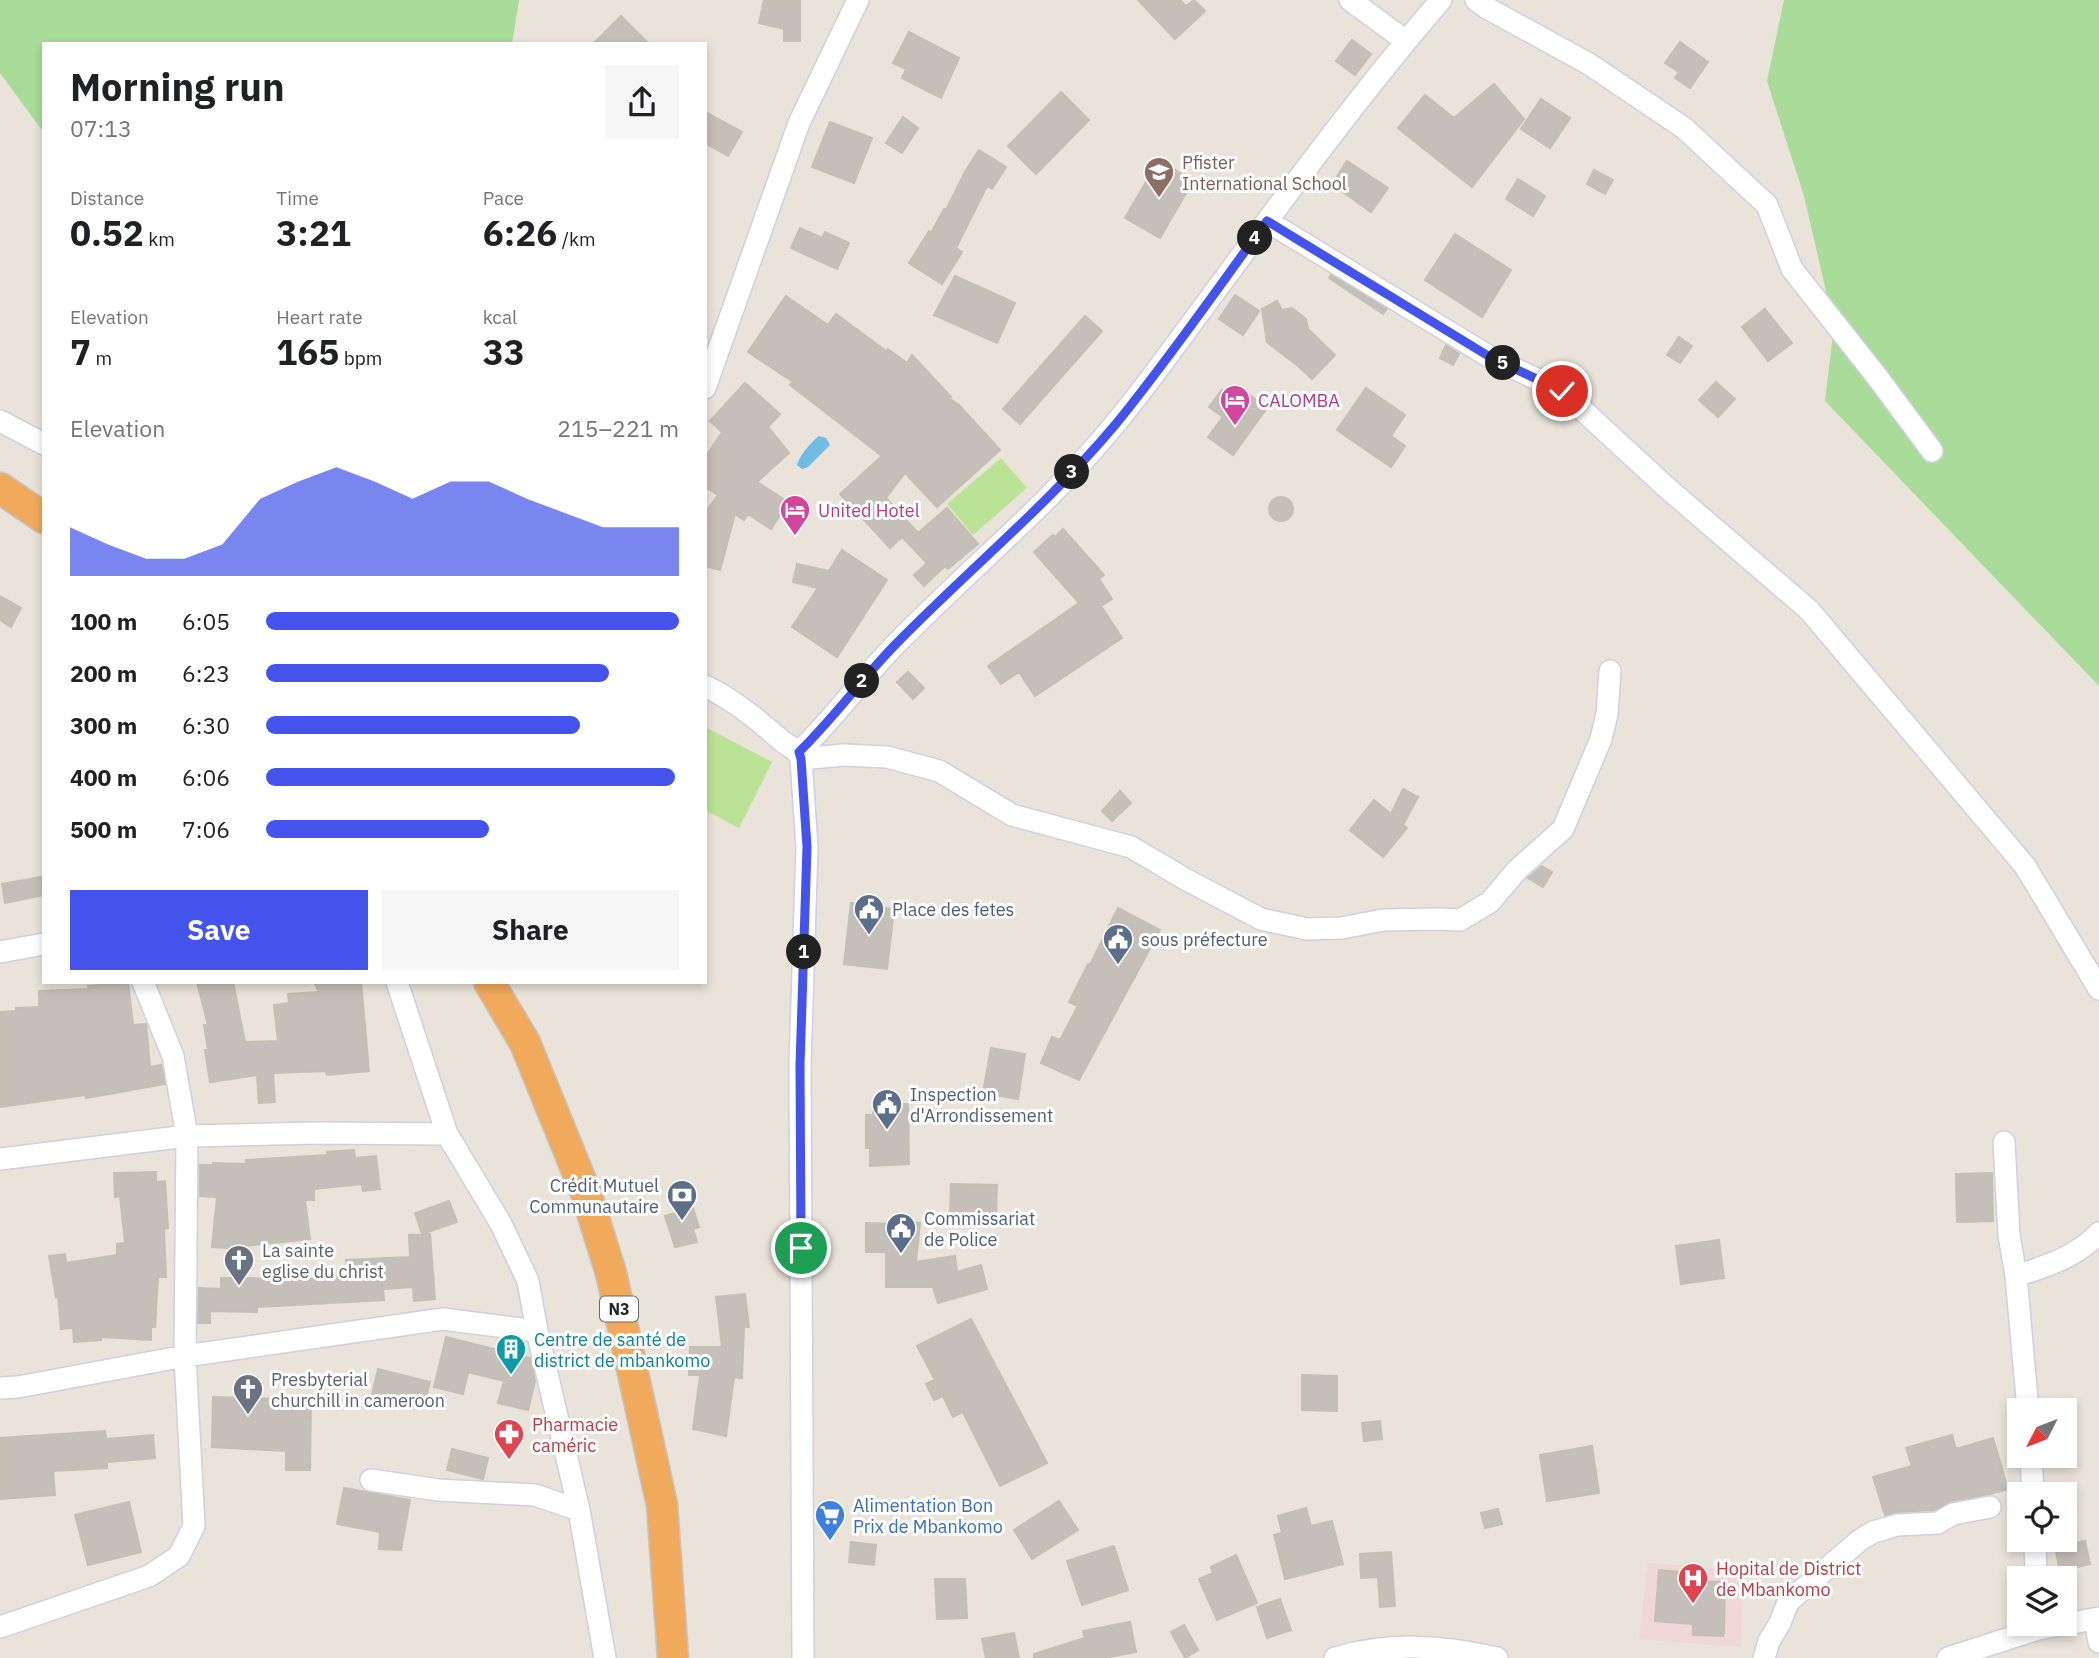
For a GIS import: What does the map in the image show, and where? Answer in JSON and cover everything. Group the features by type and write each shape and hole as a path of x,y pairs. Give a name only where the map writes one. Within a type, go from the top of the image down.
{"highway":[{"name":"N3","path":"490,984 525,1043 586,1193 611,1273 662,1505 673,1658"}],"street":[{"path":"707,383 799,123 858,0"},
{"path":"1350,0 1406,41"},
{"path":"803,1658 800,1065 807,847 800,755 854,689 895,645 1014,531 1114,425 1267,221 1406,41 1441,0"},
{"path":"1476,0 1589,64 1684,128 1767,205 1792,269 1933,451"},
{"path":"1267,221 1490,357 1562,391 1666,487 1809,610 2025,866 2099,989"},
{"path":"0,421 42,443"},
{"path":"707,687 762,723 800,755 887,757 939,771 1012,815 1131,847 1261,919 1307,929 1342,928 1383,920 1460,920 1490,902 1517,870 1563,829 1601,739 1607,714 1610,671"},
{"path":"0,952 42,944"},
{"path":"0,1627 149,1576 179,1556 194,1526 185,1356 187,1136 173,1056 144,984"},
{"path":"398,984 447,1134 501,1224 528,1281 579,1510 605,1658"},
{"path":"0,1159 187,1136 447,1134"},
{"path":"2004,1142 2009,1235 2017,1276 2027,1398"},
{"path":"2017,1276 2073,1254 2099,1233"},
{"path":"0,1388 185,1356 443,1318 537,1331"},
{"path":"372,1479 438,1490 535,1495 579,1510"},
{"path":"1764,1658 1769,1641 1788,1602 1873,1532 1897,1525 1938,1523 1953,1514 1990,1507"},
{"path":"2077,1622 2097,1619 2099,1642"},
{"path":"1948,1658 2012,1636"},
{"path":"1335,1658 1404,1646 1437,1647 1497,1658"}],"shaded area":[{"name":"Hopital de District de Mbankomo","path":"1648,1563 1744,1571 1740,1647 1639,1639"}],"green space":[{"path":"0,0 519,0 512,42 42,42 42,130 0,73"},
{"path":"1784,0 2099,0 2099,686 1825,401 1834,326 1804,196 1767,81"},
{"path":"1001,458 1027,488 973,535 947,504"},
{"path":"707,728 772,762 739,828 707,811"}],"water":[{"path":"819,436 826,438 830,445 808,467 802,469 797,465 798,461"}],"building":[{"path":"764,0 800,0 800,41 784,41 784,29 759,23"},
{"path":"1138,0 1180,0 1186,6 1194,0 1205,11 1175,39"},
{"path":"621,16 647,42 595,42"},
{"path":"909,32 959,58 941,98 902,78 906,69 893,63"},
{"path":"1352,40 1371,54 1355,75 1336,61"},
{"path":"1680,42 1708,62 1690,88 1675,78 1679,72 1665,63"},
{"path":"1494,84 1524,119 1472,187 1398,128 1425,95 1454,118"},
{"path":"1061,92 1089,120 1036,174 1008,146"},
{"path":"1541,99 1570,118 1550,148 1521,129"},
{"path":"707,113 742,132 728,156 707,144"},
{"path":"903,117 918,128 902,153 886,143"},
{"path":"830,122 872,138 854,183 812,167"},
{"path":"979,150 1006,167 992,189 987,186 956,248 962,252 942,284 909,263 929,231 931,233 944,209 946,210"},
{"name":"Pfister International School","path":"1159,160 1193,181 1160,238 1125,218"},
{"path":"1347,161 1388,188 1371,212 1332,184"},
{"path":"1594,170 1613,180 1605,194 1587,184"},
{"path":"1518,179 1545,196 1533,216 1506,199"},
{"path":"800,228 822,238 825,232 849,243 837,269 791,248"},
{"path":"1455,234 1511,270 1482,317 1425,280"},
{"path":"1331,275 1387,309 1383,314 1329,278"},
{"path":"955,276 1015,303 997,343 934,315"},
{"path":"1235,295 1259,311 1243,335 1219,319"},
{"path":"786,296 828,325 836,314 907,363 912,355 1000,450 937,507 905,473 886,498 918,533 947,508 978,544 948,569 945,566 924,586 914,575 927,563 902,537 890,548 840,494 882,456 790,385 793,382 748,352"},
{"path":"1277,301 1282,310 1292,308 1306,319 1308,329 1335,355 1312,379 1267,342 1262,309"},
{"path":"1765,309 1792,343 1768,361 1742,327"},
{"path":"1085,316 1102,331 1020,424 1003,409"},
{"path":"1679,337 1692,346 1680,363 1667,355"},
{"path":"1446,345 1459,354 1453,365 1440,358"},
{"path":"1716,382 1735,399 1718,417 1699,400"},
{"path":"745,383 780,414 768,427 789,453 757,482 788,502 771,529 748,514 744,520 735,514 720,570 707,567 707,510 718,495 707,488 707,455 722,432 710,421"},
{"path":"1366,388 1405,415 1391,436 1405,446 1391,467 1337,430"},
{"name":"CALOMBA","path":"1242,389 1267,408 1233,455 1208,437 1223,417 1209,407 1222,390 1234,399"},
{"path":"1281,497 1292,504 1293,509 1286,520 1281,521 1270,514 1269,509 1276,498"},
{"path":"1063,529 1104,575 1099,579 1112,599 1101,606 1122,638 1035,696 1019,672 1001,684 988,666 1079,603 1034,552"},
{"path":"842,550 887,580 837,657 792,627 818,588 793,582 797,564 829,571"},
{"path":"0,596 21,608 11,627 0,620"},
{"path":"908,672 924,688 913,699 897,682"},
{"path":"1403,789 1418,797 1403,825 1407,828 1383,857 1350,830 1374,800 1391,814"},
{"path":"1120,791 1131,803 1112,821 1102,811"},
{"path":"1542,866 1552,872 1543,887 1528,878"},
{"path":"41,877 42,895 5,903 2,884"},
{"name":"Place des fetes","path":"851,903 894,909 887,969 844,964"},
{"name":"sous préfecture","path":"1118,908 1160,930 1079,1080 1041,1063 1052,1037 1060,1040 1078,1006 1069,1002"},
{"path":"128,984 133,1025 146,1024 150,1067 161,1065 165,1084 86,1098 85,1095 0,1107 0,1012 39,1007 39,991 89,989 88,986"},
{"path":"198,984 233,984 245,1042 278,1041 274,1005 289,1003 288,994 319,992 315,984 361,984 369,1071 327,1075 326,1071 273,1073 275,1102 259,1103 257,1075 210,1082 204,1025 208,1025"},
{"path":"991,1048 1025,1054 1018,1099 983,1093"},
{"name":"Inspection d'Arrondissement","path":"873,1104 908,1104 909,1164 870,1166 870,1148 866,1148 866,1115 873,1115"},
{"path":"354,1150 355,1158 376,1156 380,1189 363,1191 362,1184 314,1189 314,1200 305,1200 310,1239 227,1248 212,1247 217,1197 200,1196 200,1165 246,1164 246,1160 328,1155 327,1152"},
{"path":"156,1172 156,1182 165,1181 168,1228 164,1229 166,1277 158,1277 155,1327 151,1327 151,1340 101,1337 101,1340 74,1342 73,1328 61,1329 58,1296 56,1297 49,1256 65,1254 66,1263 117,1255 117,1244 125,1243 120,1196 115,1197 114,1173"},
{"path":"1992,1173 1993,1221 1957,1222 1956,1174"},
{"path":"951,1184 997,1185 996,1221 950,1220"},
{"path":"449,1201 457,1222 422,1234 415,1213"},
{"name":"Crédit Mutuel Communautaire","path":"693,1208 699,1227 693,1229 697,1242 675,1247 665,1216"},
{"path":"866,1223 920,1223 916,1262 955,1256 957,1272 981,1265 987,1289 938,1303 933,1287 886,1287 886,1252 866,1252"},
{"path":"430,1234 435,1299 414,1301 413,1287 383,1289 384,1300 257,1307 257,1312 210,1311 210,1323 198,1323 199,1288 221,1289 221,1278 325,1279 326,1271 347,1270 346,1260 410,1257 409,1235"},
{"path":"1719,1240 1724,1278 1681,1284 1676,1246"},
{"path":"745,1294 749,1327 744,1327 742,1378 734,1377 726,1436 693,1429 700,1375 689,1375 690,1347 722,1347 716,1297"},
{"path":"971,1319 1047,1463 1000,1486 963,1412 953,1417 943,1396 934,1400 926,1384 935,1380 917,1346"},
{"name":"Centre de santé de district de mbankomo","path":"446,1337 530,1358 535,1381 528,1410 498,1403 504,1381 468,1372 463,1394 434,1387"},
{"path":"378,1369 430,1382 426,1398 416,1396 413,1409 371,1399"},
{"path":"1302,1375 1337,1376 1337,1411 1302,1410"},
{"path":"213,1397 311,1400 310,1470 286,1470 286,1451 212,1447"},
{"path":"1380,1421 1382,1439 1364,1441 1362,1423"},
{"path":"105,1431 106,1439 153,1435 155,1458 107,1462 107,1468 53,1471 55,1495 0,1499 0,1438"},
{"path":"1952,1435 1956,1449 1993,1438 2007,1489 1951,1501 1934,1510 1885,1515 1873,1477 1912,1466 1906,1448"},
{"path":"1592,1446 1599,1493 1547,1501 1540,1455"},
{"path":"452,1449 488,1458 483,1479 447,1470"},
{"path":"344,1488 410,1500 401,1550 379,1549 380,1532 337,1524"},
{"path":"1059,1501 1078,1530 1032,1559 1014,1530"},
{"path":"129,1502 141,1552 88,1565 75,1515"},
{"path":"1306,1508 1311,1526 1332,1521 1343,1564 1285,1579 1274,1535 1282,1533 1278,1516"},
{"path":"1498,1509 1502,1524 1485,1528 1481,1513"},
{"path":"2085,1541 2090,1564 2077,1567 2059,1566 2056,1552 2077,1552 2077,1543"},
{"path":"851,1542 876,1545 874,1565 849,1562"},
{"path":"1114,1546 1128,1590 1082,1605 1067,1561"},
{"path":"1391,1552 1395,1606 1380,1607 1378,1577 1361,1578 1360,1554"},
{"path":"1236,1555 1257,1603 1217,1620 1199,1579 1213,1573 1211,1567"},
{"path":"1659,1570 1688,1573 1688,1581 1725,1582 1723,1636 1693,1635 1693,1624 1655,1621"},
{"path":"935,1579 965,1579 967,1618 937,1619"},
{"path":"1280,1599 1291,1630 1267,1638 1257,1607"},
{"path":"1130,1622 1136,1652 1104,1658 1034,1658 1034,1654 1085,1638 1083,1631"},
{"path":"1184,1625 1198,1650 1185,1658 1171,1632"},
{"path":"1014,1633 1019,1658 986,1658 982,1639"}],"place":[{"name":"Pfister International School","path":"1159,199"},
{"name":"CALOMBA","path":"1235,427"},
{"name":"United Hotel","path":"795,537"},
{"name":"Place des fetes","path":"869,936"},
{"name":"sous préfecture","path":"1118,966"},
{"name":"Inspection d'Arrondissement","path":"887,1131"},
{"name":"Crédit Mutuel Communautaire","path":"682,1222"},
{"name":"Commissariat de Police","path":"901,1255"},
{"name":"La sainte eglise du christ","path":"239,1287"},
{"name":"Centre de santé de district de mbankomo","path":"511,1376"},
{"name":"Presbyterial churchill in cameroon","path":"248,1416"},
{"name":"Pharmacie caméric","path":"509,1461"},
{"name":"Alimentation Bon Prix de Mbankomo","path":"830,1542"},
{"name":"Hopital de District de Mbankomo","path":"1693,1605"}],"route":[{"path":"801,1248 800,1065 807,847 799,752 820,732 854,689 895,645 994,551 1114,425 1267,221 1490,357 1562,391"}]}
